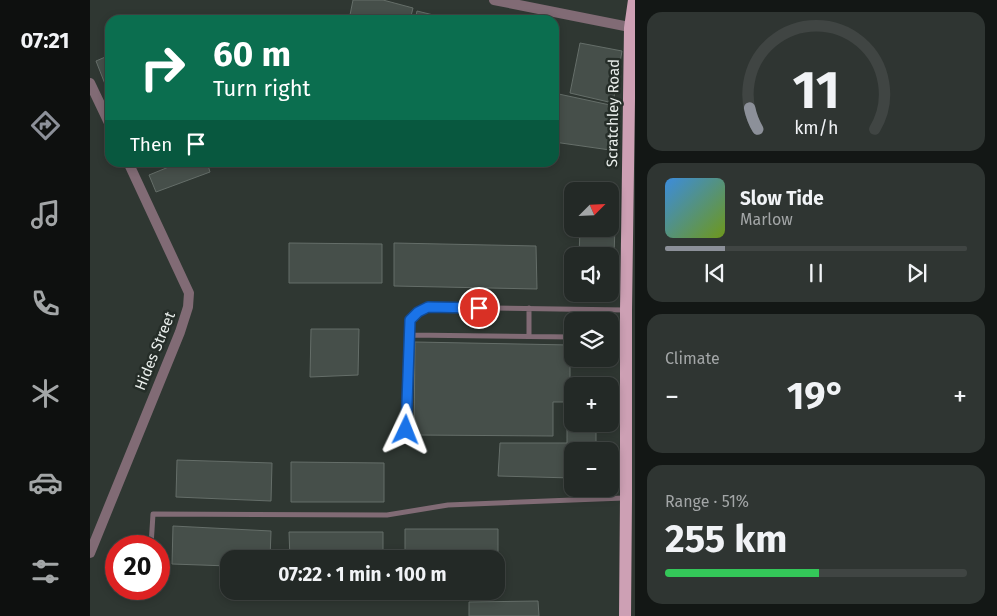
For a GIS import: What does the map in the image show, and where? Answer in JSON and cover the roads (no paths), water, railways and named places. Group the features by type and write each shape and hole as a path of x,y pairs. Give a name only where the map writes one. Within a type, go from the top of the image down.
{"main road":[{"name":"Scratchley Road","path":"625,616 626,498 630,462 626,310 634,0"}],"street":[{"path":"494,0 632,28"},
{"path":"90,83 105,114"},
{"name":"Hides Street","path":"90,553 180,332 188,307 189,293 130,167"}],"lane":[{"path":"406,430 410,320 418,312 428,307 626,310"},
{"path":"529,308 530,336"},
{"path":"409,335 564,337"},
{"path":"152,535 153,514 387,515 448,505 626,498"}]}
